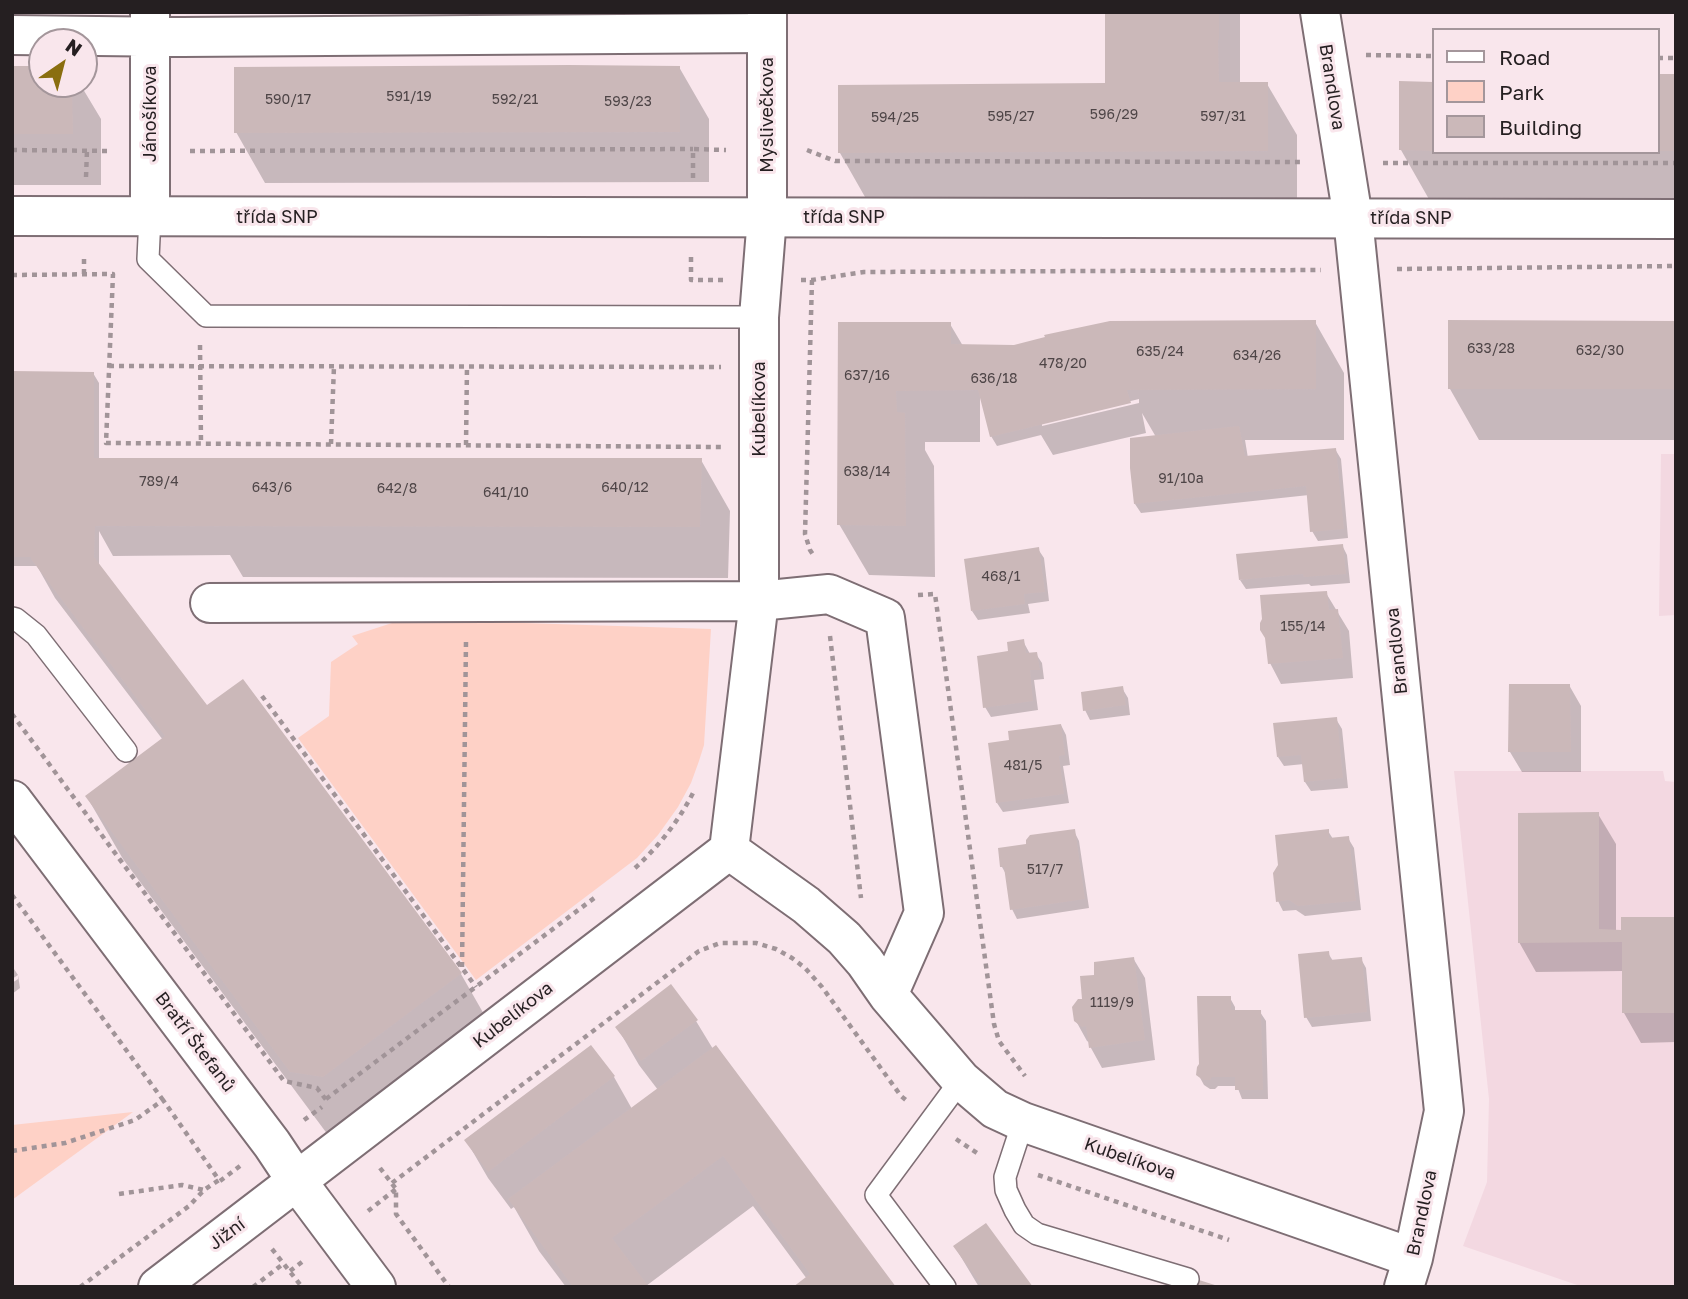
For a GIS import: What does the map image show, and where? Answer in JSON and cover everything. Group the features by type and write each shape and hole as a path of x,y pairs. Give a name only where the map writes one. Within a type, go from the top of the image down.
{"street":[{"name":"Brandlova","path":"1320,12 1353,218 1444,1111 1409,1272"},
{"path":"12,35 150,24 767,23"},
{"name":"Myslivečkova","path":"767,23 767,217"},
{"name":"Jánošíkova","path":"150,24 150,216"},
{"name":"třída SNP","path":"12,216 1676,219"},
{"name":"Kubelíkova","path":"296,1180 729,849 759,601 759,317 767,217"},
{"path":"210,603 759,601 829,594 885,618 924,913 888,995"},
{"name":"Bratří Štefanů","path":"12,800 272,1144 376,1287"},
{"name":"Kubelíkova","path":"729,849 806,905 844,938 888,995 961,1080 995,1109 1409,1272"},
{"name":"Jižní","path":"158,1287 296,1180"}],"lane":[{"path":"150,216 148,259 206,316 759,317"},
{"path":"12,618 36,635 125,751"},
{"path":"946,1287 876,1195 961,1080"},
{"path":"1023,1122 1005,1177 1006,1190 1024,1225 1037,1234 1188,1279"}],"path":[{"path":"1366,55 1432,56"},
{"path":"692,185 693,149"},
{"path":"12,150 87,150"},
{"path":"184,151 726,150"},
{"path":"806,150 835,161 1676,163"},
{"path":"1396,269 1676,266"},
{"path":"811,280 864,272 1329,270"},
{"path":"113,274 106,443 759,447"},
{"path":"12,275 125,275"},
{"path":"200,338 201,444"},
{"path":"109,366 758,367"},
{"path":"331,444 334,366"},
{"path":"466,445 467,366"},
{"path":"911,596 936,594 993,1024 999,1041 1027,1079"},
{"path":"462,967 467,602"},
{"path":"261,696 476,987"},
{"path":"12,714 284,1080 317,1088 392,1183 396,1189 396,1214 449,1287"},
{"path":"633,870 670,832 695,788"},
{"path":"12,895 219,1180 204,1190 189,1206 80,1287"},
{"path":"326,1099 599,895"},
{"path":"392,1183 699,951 719,943 756,943 776,949 804,968 822,988 901,1096 960,1143 984,1158 1232,1241"},
{"path":"12,1151 65,1143 135,1120 163,1100"},
{"path":"119,1194 182,1185 204,1190"},
{"path":"359,1219 396,1189"},
{"path":"253,1287 284,1264"}],"shaded area":[{"path":"1661,454 1676,454 1676,615 1659,616"},
{"path":"1454,771 1663,771 1665,781 1676,782 1676,1287 1583,1287 1463,1246 1487,1182 1489,1099"}],"green space":[{"path":"493,622 711,629 704,745 691,783 678,807 637,858 476,980 298,738 329,716 331,662 358,644 352,636 392,623"},
{"path":"133,1112 12,1200 12,1125"}],"building":[{"path":"1105,12 1219,12 1219,82 1268,82 1268,151 838,153 838,85 1105,83"},
{"path":"12,66 28,66 28,98 72,98 73,134 12,134"},
{"path":"680,66 680,132 234,133 234,67"},
{"path":"1660,74 1675,74 1676,151 1660,151"},
{"path":"1399,81 1432,82 1432,151 1399,150"},
{"path":"1316,320 1316,389 1127,390 1131,403 990,437 978,390 896,391 897,412 905,413 906,526 837,525 838,322 951,322 951,344 1014,345 1045,337 1044,335 1110,321"},
{"path":"1448,320 1676,321 1676,389 1448,389"},
{"path":"12,371 94,372 94,458 702,458 700,527 95,526 94,557 207,705 243,679 462,973 323,1077 290,1072 85,796 165,736 31,557 12,557"},
{"path":"1239,426 1245,456 1336,448 1344,529 1310,532 1306,486 1134,504 1130,438"},
{"path":"1343,544 1346,574 1304,577 1303,574 1239,580 1236,554"},
{"path":"1039,547 1045,592 1024,594 1025,604 971,611 964,559"},
{"path":"1327,591 1329,610 1338,609 1343,658 1268,664 1265,638 1260,630 1260,595"},
{"path":"1024,639 1026,653 1037,652 1040,670 1030,670 1033,701 983,708 977,656 1008,651 1007,642"},
{"path":"1509,684 1570,684 1571,752 1508,752"},
{"path":"1123,686 1126,705 1083,711 1081,692"},
{"path":"1337,717 1343,778 1304,782 1301,755 1277,757 1273,723"},
{"path":"1061,724 1065,755 1059,756 1064,794 996,803 988,743 1009,740 1008,731"},
{"path":"1599,812 1599,929 1621,930 1621,917 1676,917 1676,1013 1622,1013 1622,942 1518,943 1518,813"},
{"path":"1075,829 1085,899 1010,910 1004,867 1000,867 998,848 1026,844 1030,835"},
{"path":"1329,829 1329,838 1349,836 1356,901 1298,906 1289,900 1276,902 1273,873 1278,865 1275,835"},
{"path":"1329,951 1330,960 1362,957 1367,1012 1304,1018 1298,954"},
{"path":"1134,957 1145,1040 1089,1048 1086,1026 1082,1027 1074,1021 1072,1007 1078,999 1082,999 1080,976 1094,975 1094,962"},
{"path":"671,984 698,1020 641,1061 615,1027"},
{"path":"1197,996 1231,996 1231,1010 1261,1010 1263,1090 1235,1090 1235,1077 1212,1077 1210,1080 1203,1080 1196,1075 1199,1064"},
{"path":"591,1045 615,1076 488,1172 464,1140"},
{"path":"716,1045 896,1287 793,1287 810,1274 723,1156 612,1238 649,1287 573,1287 508,1199"},
{"path":"986,1223 1033,1287 983,1287 953,1246"},
{"path":"1199,1280 1218,1286 1218,1287 1196,1287"}]}
